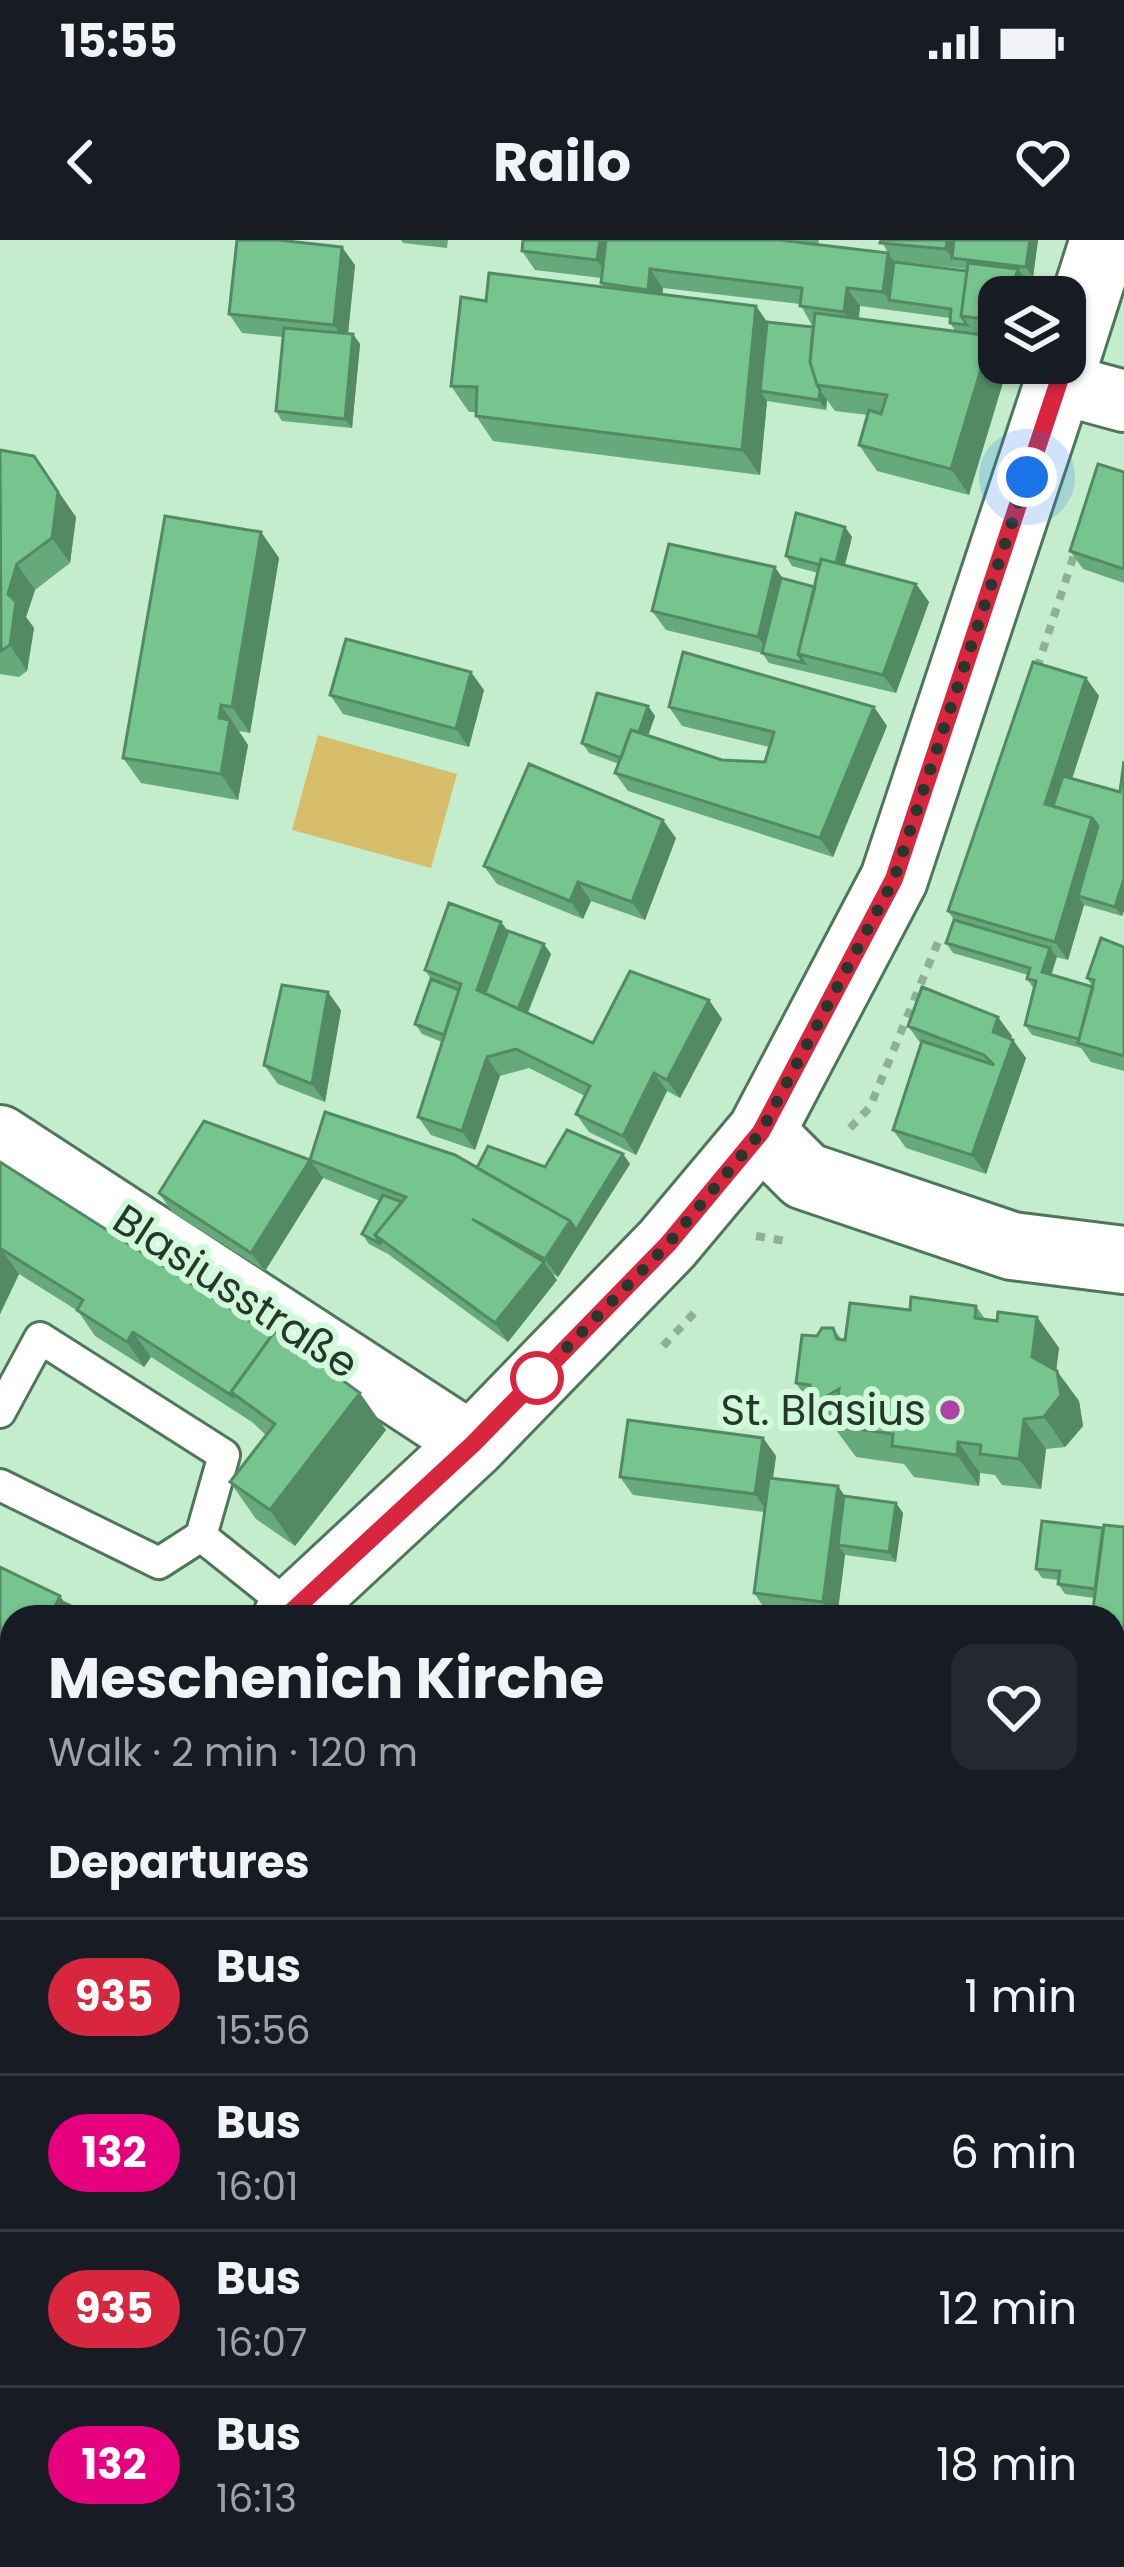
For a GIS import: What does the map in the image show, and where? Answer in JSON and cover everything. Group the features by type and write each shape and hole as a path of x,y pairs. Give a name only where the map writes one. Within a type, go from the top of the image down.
{"street":[{"path":"1086,295 1104,240"},
{"path":"1086,381 1124,400"},
{"path":"305,1605 473,1444 668,1244 761,1132 894,879 1057,384"},
{"path":"761,1132 806,1175 1012,1246 1124,1260"},
{"name":"Blasiusstraße","path":"0,1136 473,1444"}],"lane":[{"path":"0,1412 40,1338 224,1455 201,1536 159,1563 0,1485"},
{"path":"201,1536 281,1605"}],"shaded area":[{"path":"318,735 457,774 431,868 292,830"}],"building":[{"path":"237,240 342,247 334,325 229,314"},
{"path":"523,240 600,240 597,260 522,251"},
{"path":"606,240 779,240 888,253 883,292 847,288 844,312 800,306 802,288 650,269 648,290 601,283"},
{"path":"881,240 947,240 946,249"},
{"path":"954,240 1030,240 1026,267 952,258"},
{"path":"894,262 967,271 961,316 967,325 950,323 951,309 889,300"},
{"path":"968,263 1018,269 1016,276 978,276 978,318 961,316"},
{"path":"489,273 756,306 742,450 476,416 477,387 451,386 461,297 486,301"},
{"path":"815,313 978,334 978,379 951,469 859,445 869,410 881,414 887,395 817,385 810,362"},
{"path":"767,322 813,327 810,362 819,400 760,391"},
{"path":"284,328 353,334 345,419 276,411"},
{"path":"0,450 34,456 58,492 52,538 17,564 8,594 16,602 10,645 1,651"},
{"path":"1098,464 1124,472 1124,569 1070,551"},
{"path":"796,513 845,527 836,563 821,559 820,565 786,556"},
{"path":"165,516 261,532 232,707 221,705 219,718 230,720 221,774 123,758"},
{"path":"669,544 775,567 758,637 652,611"},
{"path":"821,559 916,584 883,675 798,654"},
{"path":"781,578 815,587 798,654 804,663 762,653"},
{"path":"346,639 471,672 456,729 330,695"},
{"path":"683,652 874,707 820,838 615,773 631,730 722,760 765,762 774,732 669,707"},
{"path":"1033,662 1086,678 1045,804 1092,818 1055,942 948,911"},
{"path":"597,693 648,706 639,732 631,730 621,758 582,743"},
{"path":"1124,761 1124,879 1115,907 1078,896 1098,826 1092,818 1053,806 1063,776 1120,792"},
{"path":"529,764 663,820 632,902 578,882 570,901 484,866"},
{"path":"449,903 501,922 477,990 593,1043 630,971 709,1000 667,1080 654,1073 623,1136 576,1114 590,1086 516,1049 487,1057 462,1131 418,1117 461,984 425,970"},
{"path":"954,920 1050,948 1042,972 1093,987 1079,1039 1025,1025 1036,981 1027,979 1030,968 946,943"},
{"path":"508,931 544,944 518,1009 485,993"},
{"path":"1101,938 1124,947 1124,1056 1078,1043 1094,980 1087,978"},
{"path":"431,979 459,990 444,1035 415,1024"},
{"path":"282,985 328,992 312,1084 264,1065"},
{"path":"922,987 998,1017 993,1032 1013,1040 972,1155 893,1130 922,1041 994,1065 984,1055 908,1026"},
{"path":"325,1112 455,1155 570,1221 545,1259 472,1219 544,1262 495,1323 375,1235 406,1197 310,1160"},
{"path":"204,1121 310,1160 251,1253 159,1193"},
{"path":"567,1130 623,1154 576,1230 570,1221 477,1168 488,1146 545,1167"},
{"path":"0,1162 272,1335 231,1392 234,1397 133,1332 127,1342 77,1310 83,1300 0,1251"},
{"path":"383,1195 402,1202 375,1235 381,1244 362,1234"},
{"name":"St. Blasius","path":"911,1297 976,1306 975,1318 997,1321 998,1312 1037,1317 1032,1357 1057,1371 1061,1395 1044,1417 1024,1419 1019,1459 980,1454 981,1445 958,1442 957,1455 892,1446 893,1434 835,1426 839,1389 820,1400 811,1395 810,1385 796,1383 802,1335 817,1336 822,1328 833,1328 837,1339 845,1340 850,1303 910,1310"},
{"path":"275,1331 360,1393 270,1510 230,1482 275,1424 231,1392"},
{"path":"628,1420 763,1438 755,1494 620,1477"},
{"path":"769,1478 838,1486 823,1602 754,1593"},
{"path":"844,1496 896,1503 889,1552 838,1545"},
{"path":"1042,1521 1103,1528 1095,1589 1058,1584 1060,1571 1036,1569"},
{"path":"1104,1525 1124,1527 1124,1605 1094,1605"},
{"path":"0,1567 60,1596 56,1605 0,1605"}],"bus line":[{"name":"935","path":"299,1605 473,1444 668,1244 761,1132 894,879 1058,384"}],"place":[{"name":"St. Blasius","path":"950,1410"}],"route":[{"path":"537,1378 668,1244 761,1132 894,879 1027,477"}]}
